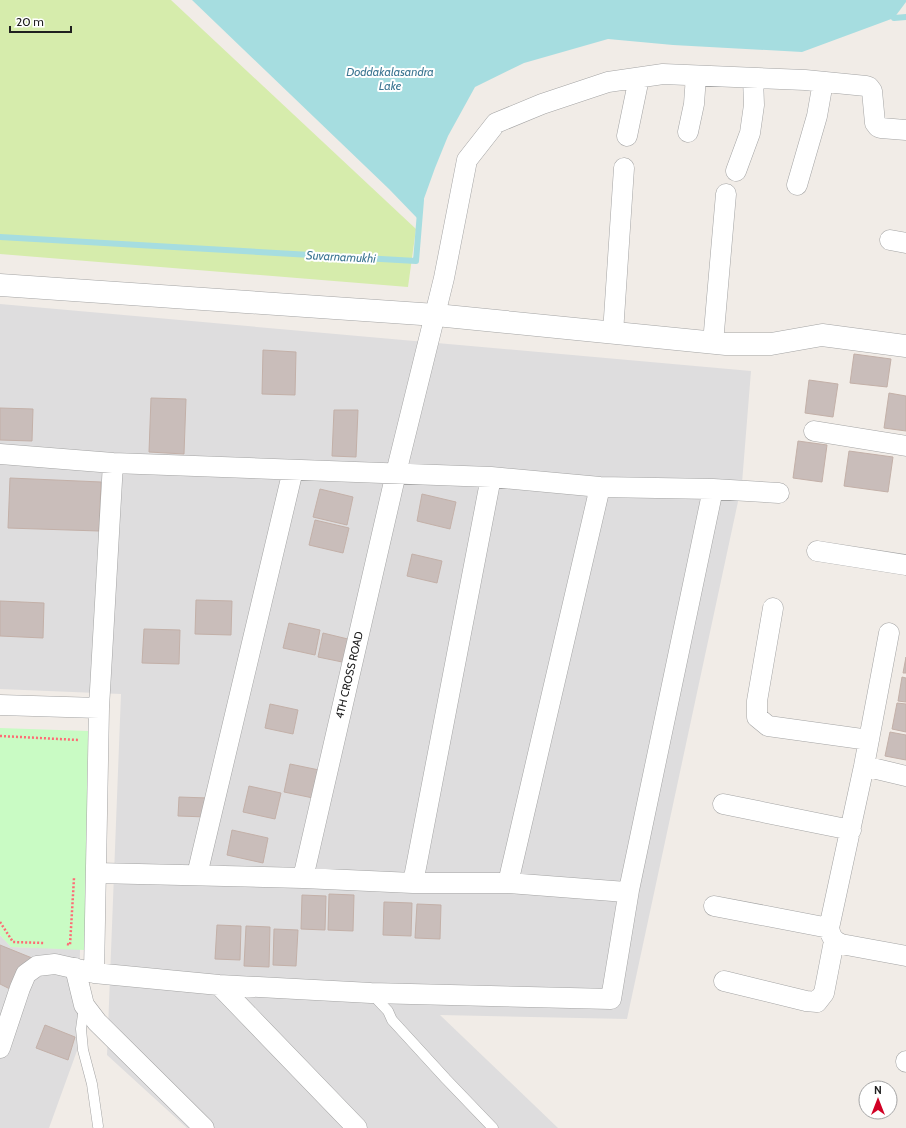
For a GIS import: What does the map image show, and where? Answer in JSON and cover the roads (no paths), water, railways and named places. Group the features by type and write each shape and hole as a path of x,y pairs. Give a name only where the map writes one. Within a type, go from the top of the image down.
{"street":[{"name":"4TH CROSS ROAD","path":"303,878 396,473 436,315 467,160 496,123 542,104 608,82 663,74 806,80 866,86 872,91 875,123 878,127 906,130"},
{"path":"688,132 694,104 696,76"},
{"path":"627,136 639,78"},
{"path":"736,171 750,133 754,105 753,78"},
{"path":"797,185 817,116 823,82"},
{"path":"613,333 624,168"},
{"path":"713,343 726,194"},
{"path":"0,285 436,315 726,344 771,344 822,335 906,346"},
{"path":"814,431 906,446"},
{"path":"0,454 113,463 491,477 600,487 713,489 780,493"},
{"path":"94,973 99,708 113,463"},
{"path":"197,875 293,470"},
{"path":"413,883 491,477"},
{"path":"508,883 600,487"},
{"path":"0,1048 26,974 37,966 55,964 94,973 219,985 371,993 611,999 629,890 713,489"},
{"path":"817,551 906,565"},
{"path":"773,608 757,701 757,717 768,726 869,740"},
{"path":"724,981 806,1001 817,1002 824,993 832,935 850,830 864,766 889,633"},
{"path":"0,705 99,708"},
{"path":"864,766 906,776"},
{"path":"722,804 850,830"},
{"path":"96,873 303,878 413,883 508,883 626,892 629,890"},
{"path":"714,906 832,935 841,944 906,956"},
{"path":"75,968 84,1005 97,1022 204,1128"},
{"path":"219,985 358,1128"}],"lane":[{"path":"371,993 388,1011 392,1020 493,1128"},
{"path":"84,1005 81,1029 83,1050 92,1084 98,1126"}],"water":[{"name":"Doddakalasandra Lake","path":"192,0 906,0 906,2 894,18 802,52 673,45 608,39 524,63 475,87 448,136 417,218 389,189"}],"waterway":[{"path":"894,18 906,17"},
{"name":"Suvarnamukhi","path":"0,237 416,261 421,200"}]}
